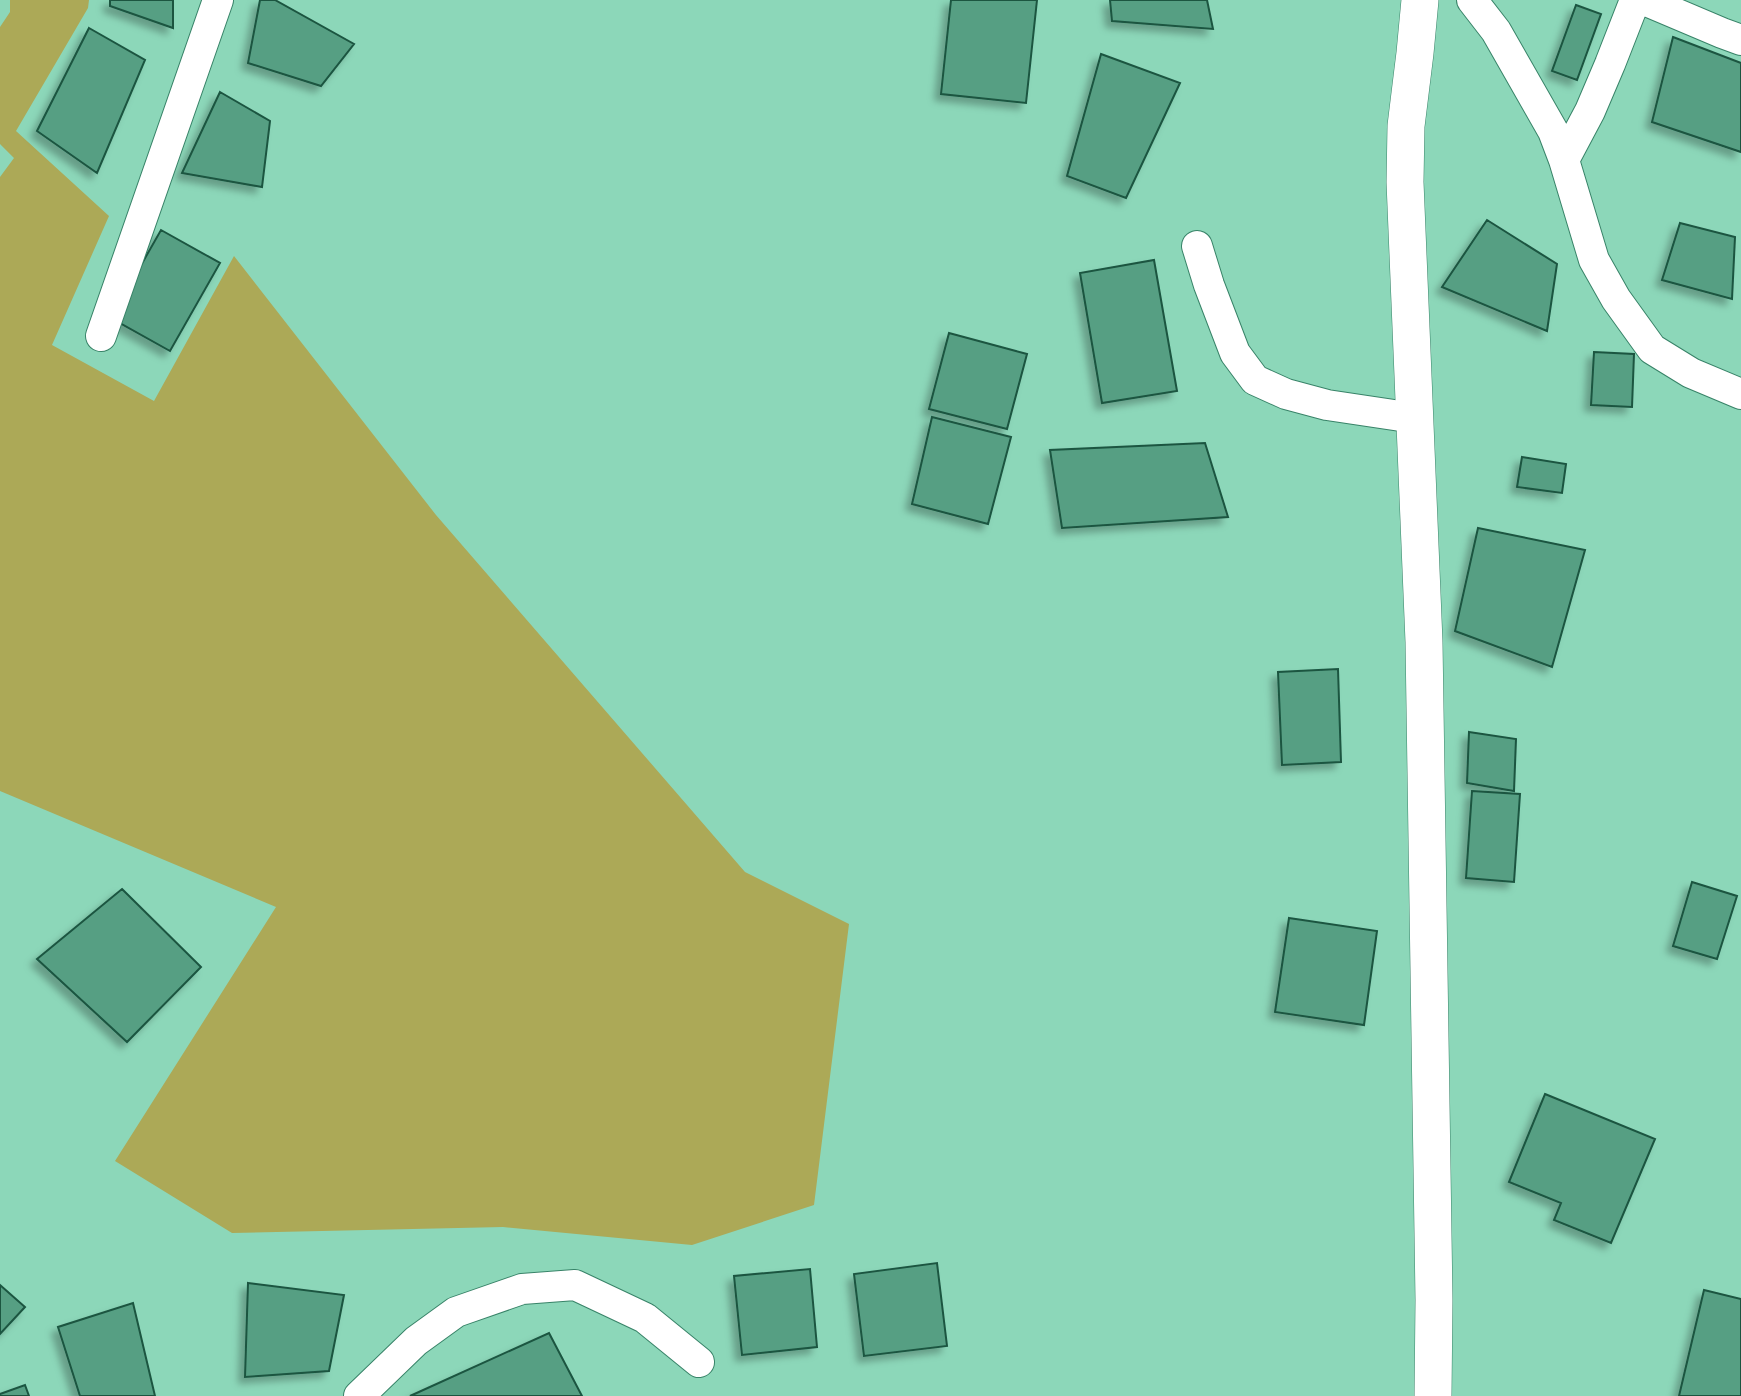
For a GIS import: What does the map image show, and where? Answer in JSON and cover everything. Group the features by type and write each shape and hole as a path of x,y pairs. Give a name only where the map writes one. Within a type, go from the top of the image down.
{"street":[{"path":"101,336 218,0"},
{"path":"1420,0 1406,126 1405,182 1424,642 1434,1300 1433,1396"},
{"path":"1472,0 1496,31 1553,131 1594,260 1616,299 1652,349 1691,373 1741,394"},
{"path":"1564,160 1600,88 1635,0"},
{"path":"1644,0 1741,40"},
{"path":"1197,246 1236,353 1255,380 1286,394 1327,405 1414,418"},
{"path":"359,1396 416,1341 456,1311 522,1289 575,1285 645,1318 699,1362"}],"shaded area":[{"path":"10,0 89,0 88,8 16,131 109,216 52,345 154,401 234,256 436,515 745,872 849,924 814,1205 692,1245 503,1227 232,1233 115,1161 276,907 0,791 0,177 14,158 0,144 0,27 10,12"}],"building":[{"path":"110,0 173,0 173,28 110,6"},
{"path":"260,0 275,0 354,44 321,86 248,63"},
{"path":"951,0 1037,0 1026,103 941,94"},
{"path":"1110,0 1207,0 1213,29 1112,21"},
{"path":"1576,5 1601,14 1577,80 1552,71"},
{"path":"89,28 145,60 97,173 37,131"},
{"path":"1673,37 1741,63 1741,152 1652,122"},
{"path":"1101,54 1180,83 1126,198 1067,176"},
{"path":"220,92 270,121 262,187 182,173"},
{"path":"1487,220 1557,264 1547,331 1442,287"},
{"path":"1680,223 1735,237 1732,299 1662,280"},
{"path":"161,230 220,263 170,351 111,318"},
{"path":"1154,260 1177,391 1102,403 1080,273"},
{"path":"949,333 1027,354 1007,429 929,409"},
{"path":"1594,352 1634,354 1632,407 1591,405"},
{"path":"932,417 1011,437 988,524 912,504"},
{"path":"1205,443 1228,517 1062,528 1050,450"},
{"path":"1522,457 1566,464 1562,493 1517,487"},
{"path":"1478,528 1585,550 1552,667 1455,631"},
{"path":"1338,669 1341,762 1282,765 1278,672"},
{"path":"1469,732 1516,739 1514,791 1467,783"},
{"path":"1472,791 1520,794 1514,882 1466,878"},
{"path":"1692,882 1737,896 1717,959 1673,946"},
{"path":"122,889 201,967 127,1042 37,959"},
{"path":"1289,918 1377,931 1364,1025 1275,1012"},
{"path":"1545,1094 1655,1139 1611,1243 1554,1220 1561,1203 1509,1182"},
{"path":"937,1263 947,1346 864,1356 854,1274"},
{"path":"810,1269 817,1347 742,1355 734,1276"},
{"path":"248,1283 344,1295 329,1371 245,1377"},
{"path":"0,1285 25,1307 0,1334"},
{"path":"1704,1290 1741,1299 1741,1396 1679,1396"},
{"path":"133,1303 155,1396 80,1396 58,1327"},
{"path":"549,1333 582,1396 410,1396"},
{"path":"25,1385 29,1396 0,1396 0,1394"}]}
